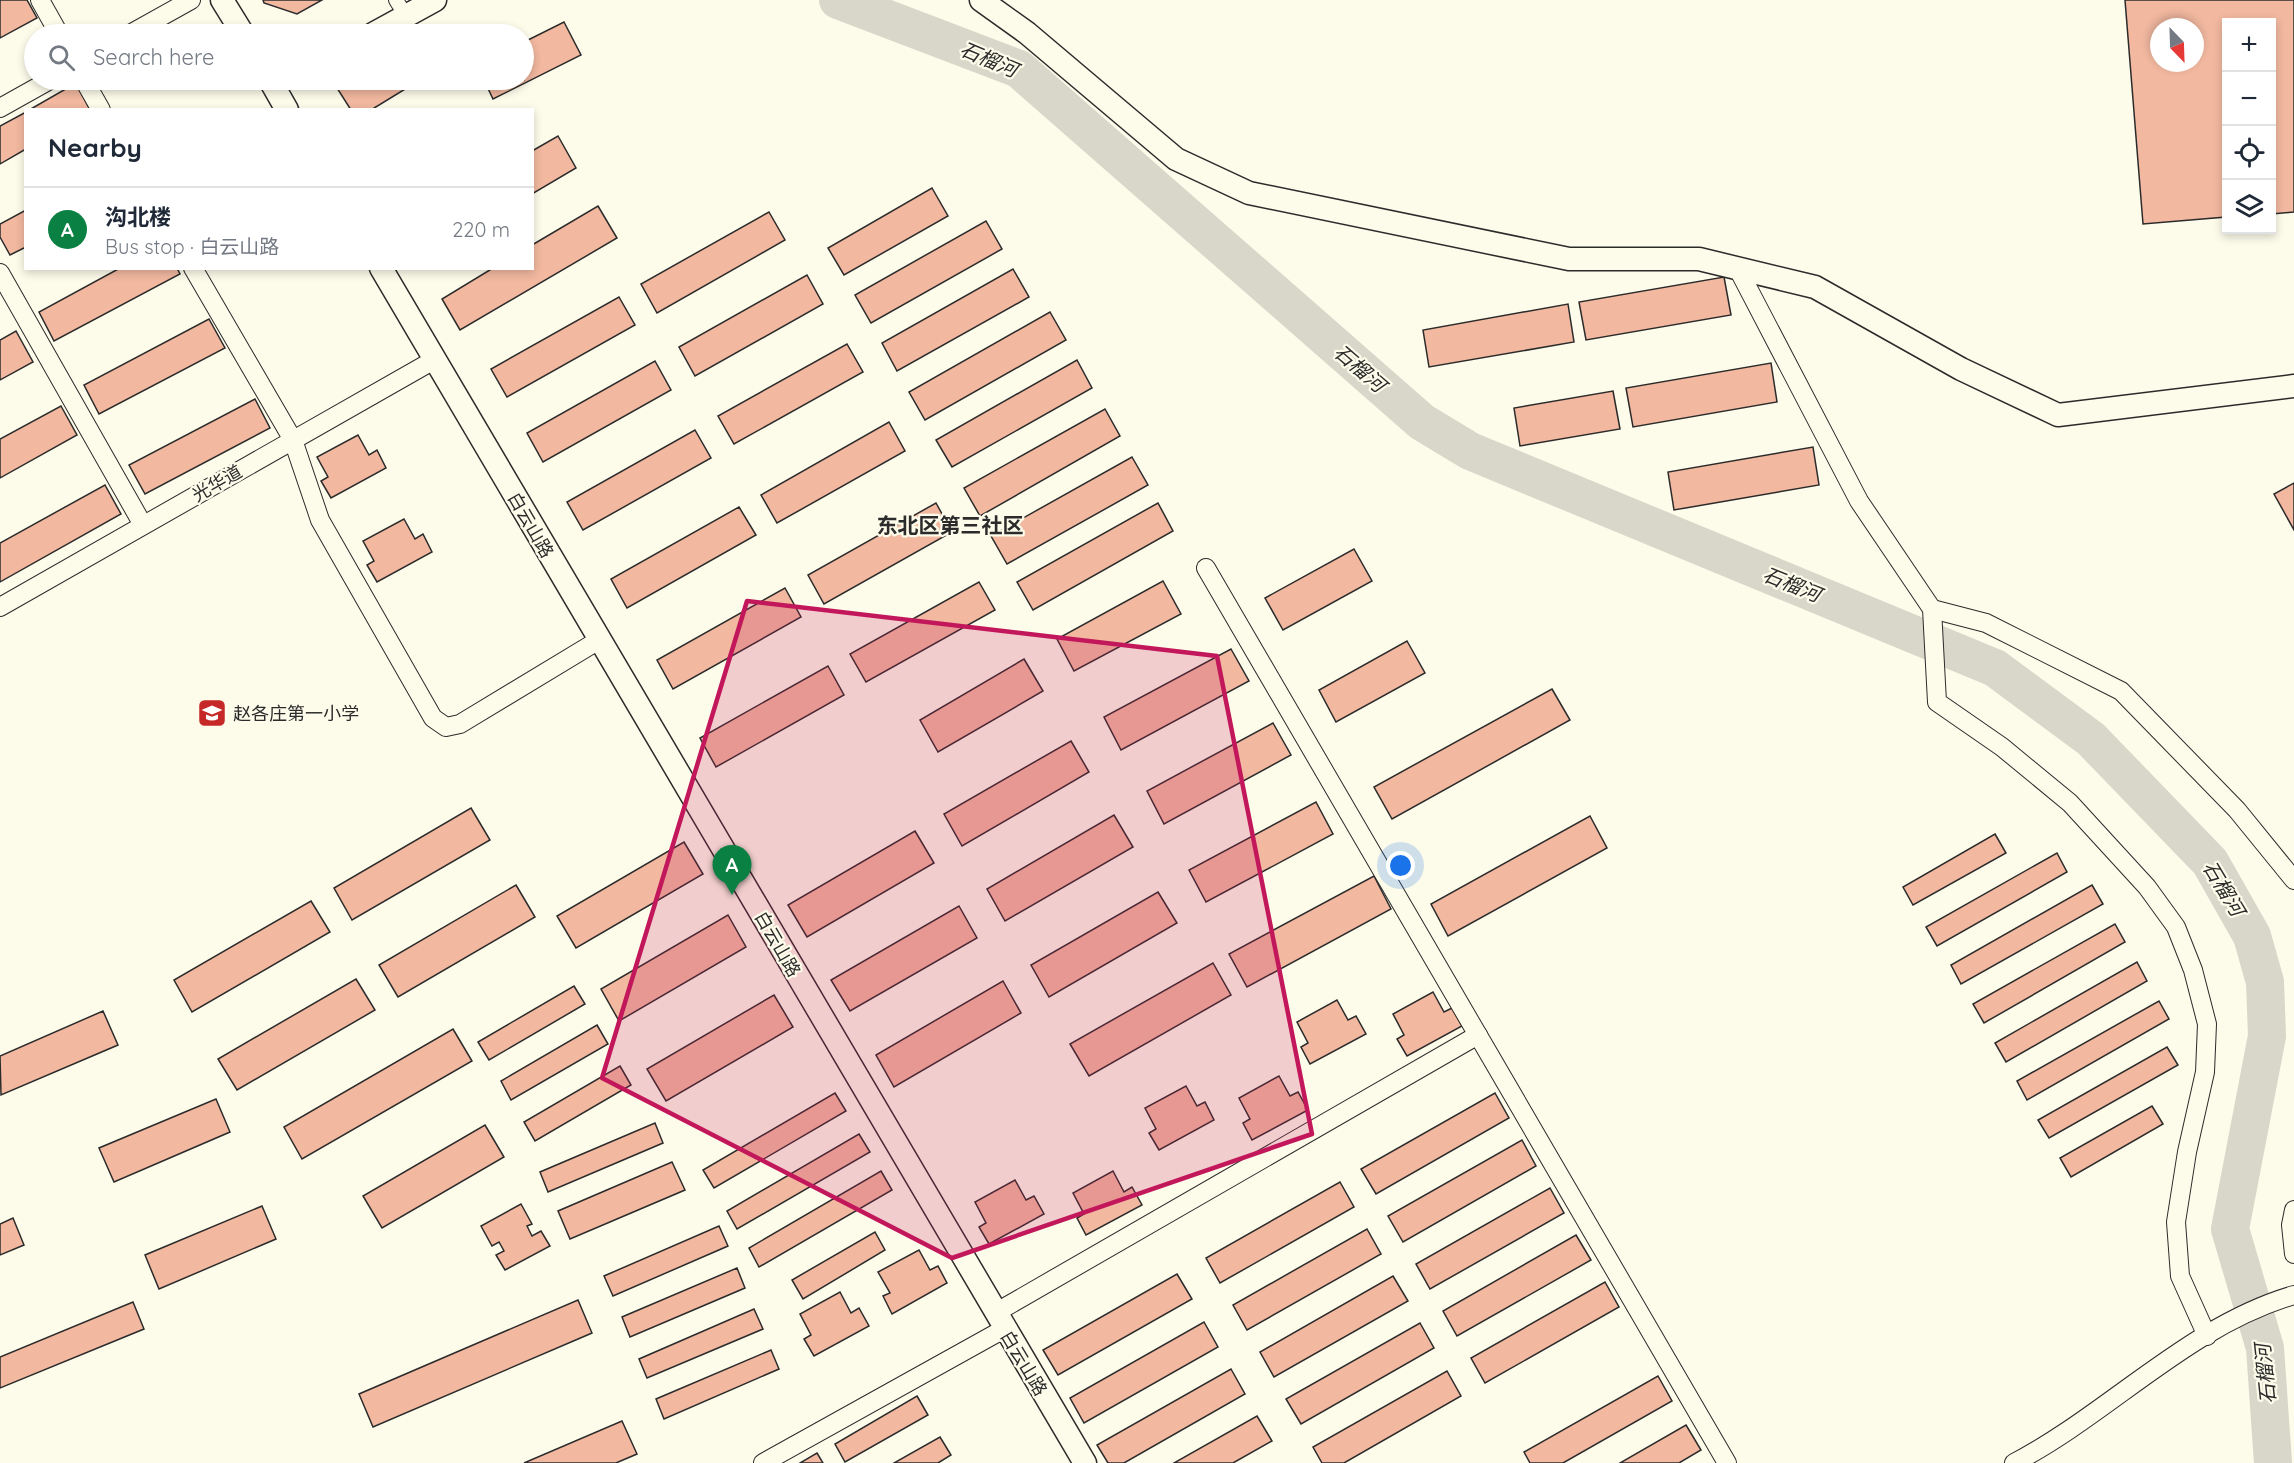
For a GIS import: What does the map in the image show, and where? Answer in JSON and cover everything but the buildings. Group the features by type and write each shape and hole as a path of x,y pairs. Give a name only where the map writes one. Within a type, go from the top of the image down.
{"street":[{"path":"40,0 53,24"},
{"path":"148,24 191,0"},
{"path":"222,0 237,24"},
{"path":"384,24 401,8 435,0"},
{"path":"981,0 1027,33 1176,159 1249,193 1569,259 1699,259 1815,286 1960,369 2058,415 2294,387"},
{"path":"0,108 32,90"},
{"path":"90,90 100,108"},
{"path":"281,90 286,108"},
{"path":"1738,269 1859,501 1932,613 1937,702 2002,747 2070,803 2147,887 2176,927 2193,970 2207,1024 2205,1072 2187,1152 2176,1222 2180,1276 2207,1336"},
{"path":"194,270 293,440 320,520 433,718 446,726 460,724 599,640"},
{"name":"白云山路","path":"382,270 999,1321 1085,1463"},
{"path":"0,273 144,525"},
{"name":"光华道","path":"0,607 434,360"},
{"path":"1206,567 1727,1463"},
{"path":"1932,613 1986,623 2121,691 2237,810 2294,880"},
{"path":"763,1463 1478,1035"},
{"path":"2294,1210 2291,1226 2294,1254"},
{"path":"2014,1463 2049,1445 2190,1344 2241,1316 2286,1297"}],"highlighted area":[{"path":"747,601 1217,656 1312,1134 952,1258 602,1078"}],"waterway":[{"name":"石榴河","path":"838,0 1019,69 1422,422 1470,451 1995,668 2091,739 2210,862 2252,936 2265,982 2267,1036 2230,1229 2265,1348 2273,1463"}],"place":[{"name":"赵各庄第一小学","path":"212,713"},
{"name":"沟北楼","path":"732,895"}],"district":[{"name":"东北区第三社区","path":"950,525"}]}
